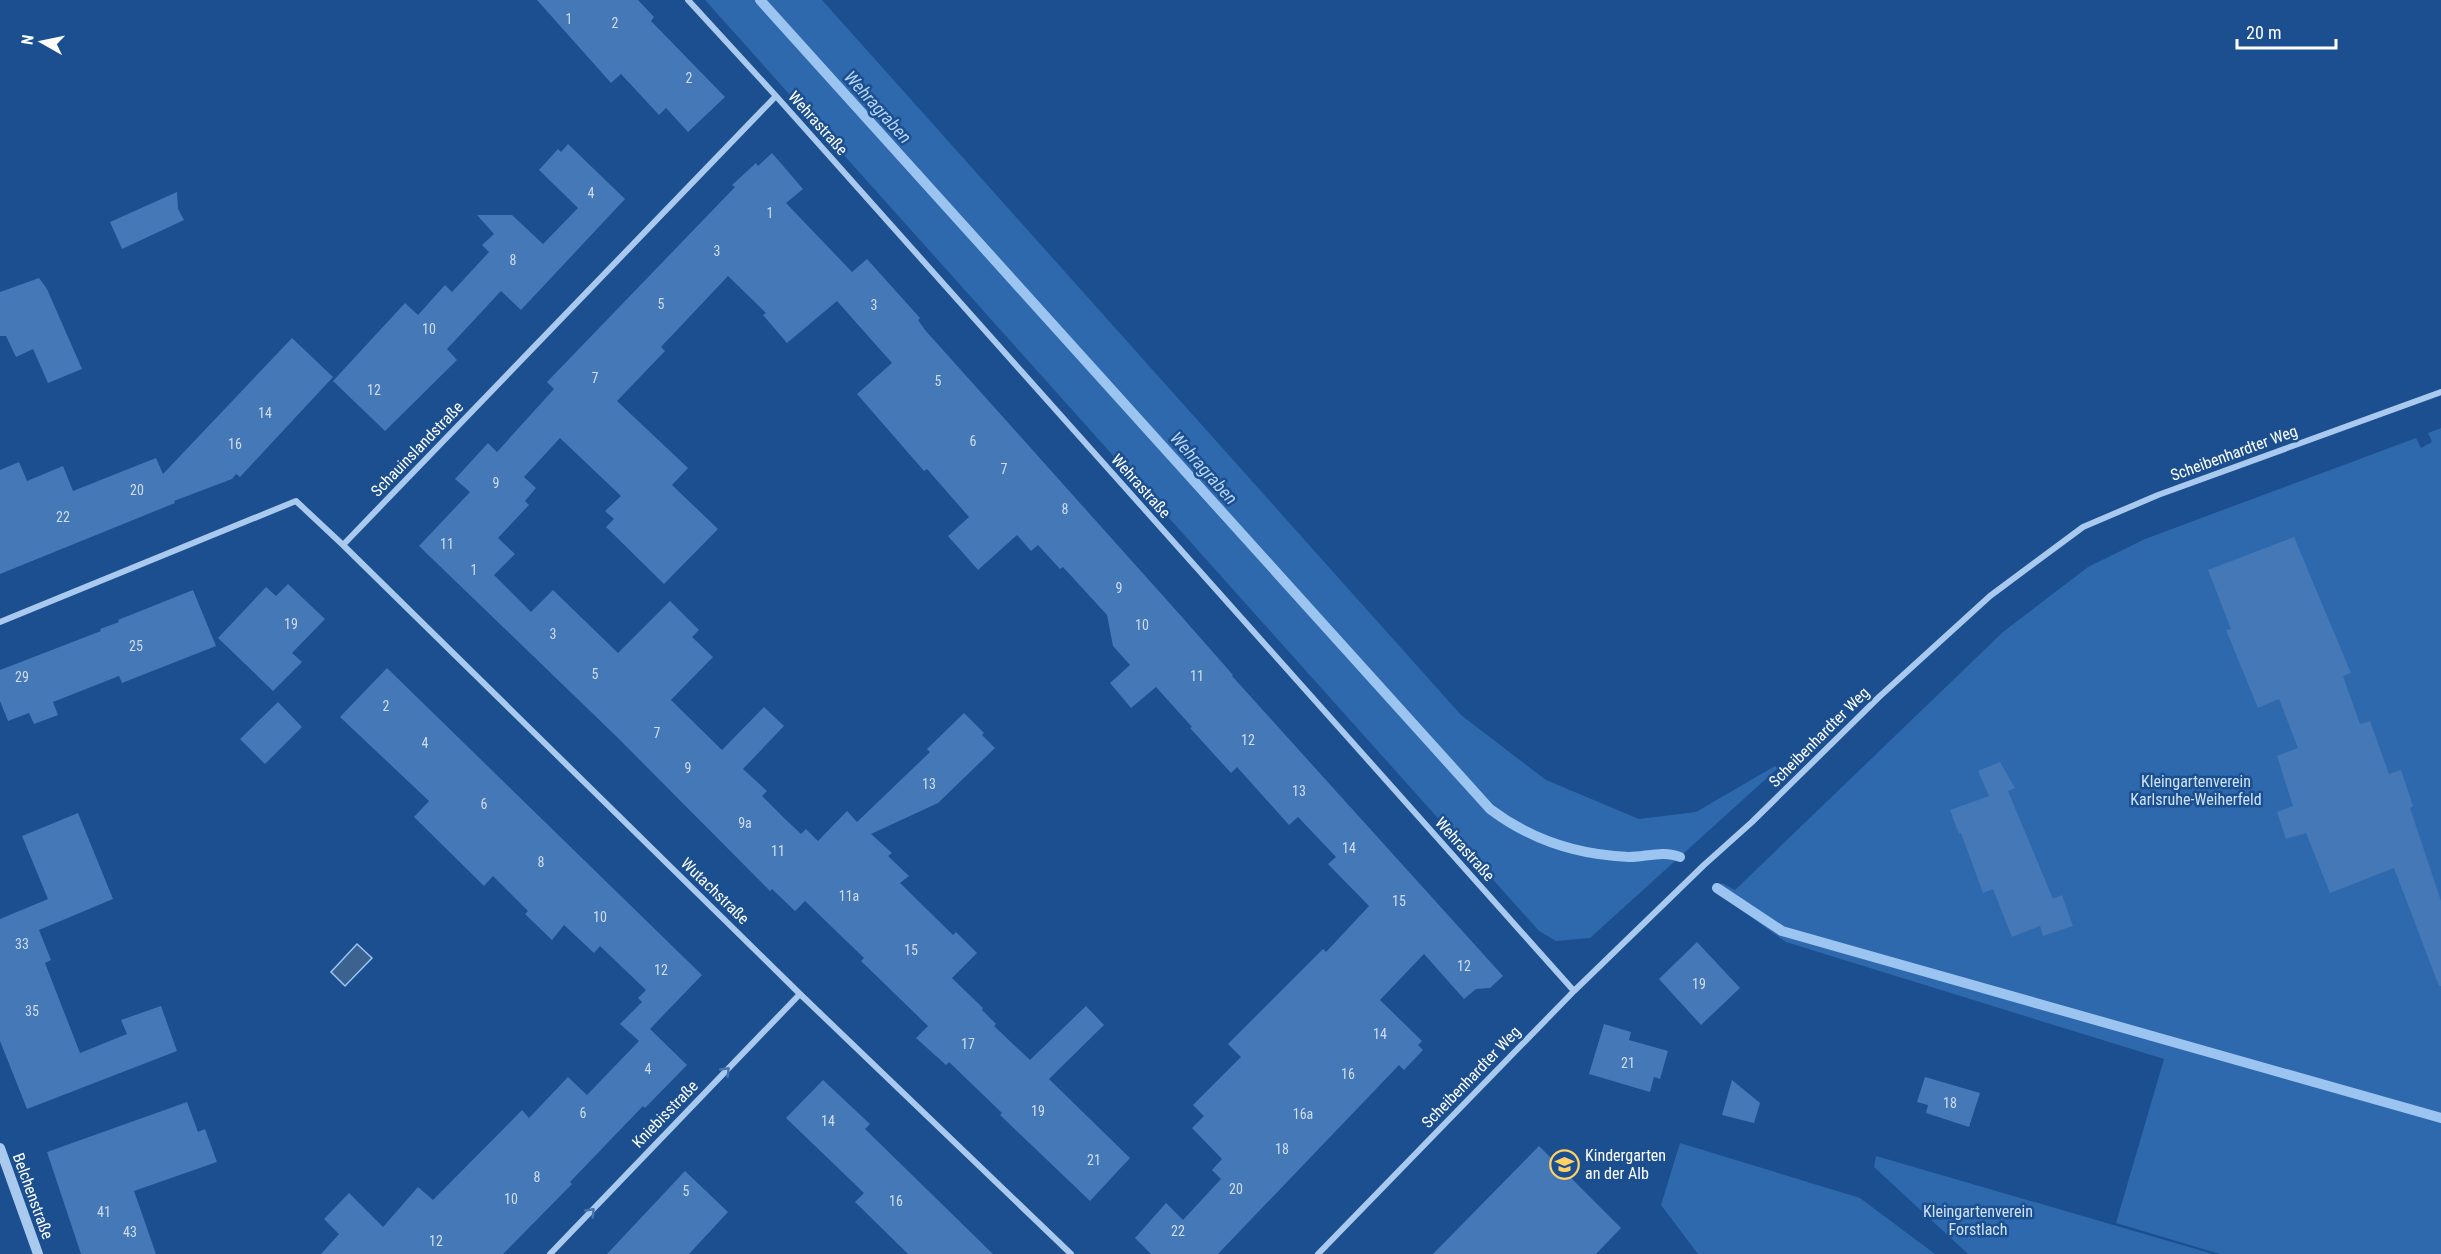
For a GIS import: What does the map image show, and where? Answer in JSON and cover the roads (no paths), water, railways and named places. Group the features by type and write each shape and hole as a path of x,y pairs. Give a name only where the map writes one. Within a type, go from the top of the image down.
{"street":[{"name":"Wehrastraße","path":"688,0 1574,991"},
{"name":"Schauinslandstraße","path":"343,545 776,96"},
{"name":"Scheibenhardter Weg","path":"1318,1254 1574,991 1704,865 1752,822 1879,697 1990,596 2083,527 2158,495 2441,392"},
{"path":"0,622 297,501 343,545"},
{"name":"Wutachstraße","path":"343,545 800,994 1071,1254"},
{"name":"Kniebisstraße","path":"550,1254 800,994"},
{"name":"Belchenstraße","path":"0,1148 38,1254"}],"waterway":[{"name":"Wehragraben","path":"760,0 1490,809 1538,837 1573,849 1609,856 1668,854 1680,857"},
{"path":"1717,888 1782,931 2441,1118"}],"place":[{"name":"Kindergarten an der Alb","path":"1564,1164"}],"park label":[{"name":"Kleingartenverein Karlsruhe-Weiherfeld","path":"2196,790"},
{"name":"Kleingartenverein Forstlach","path":"1978,1220"}]}
